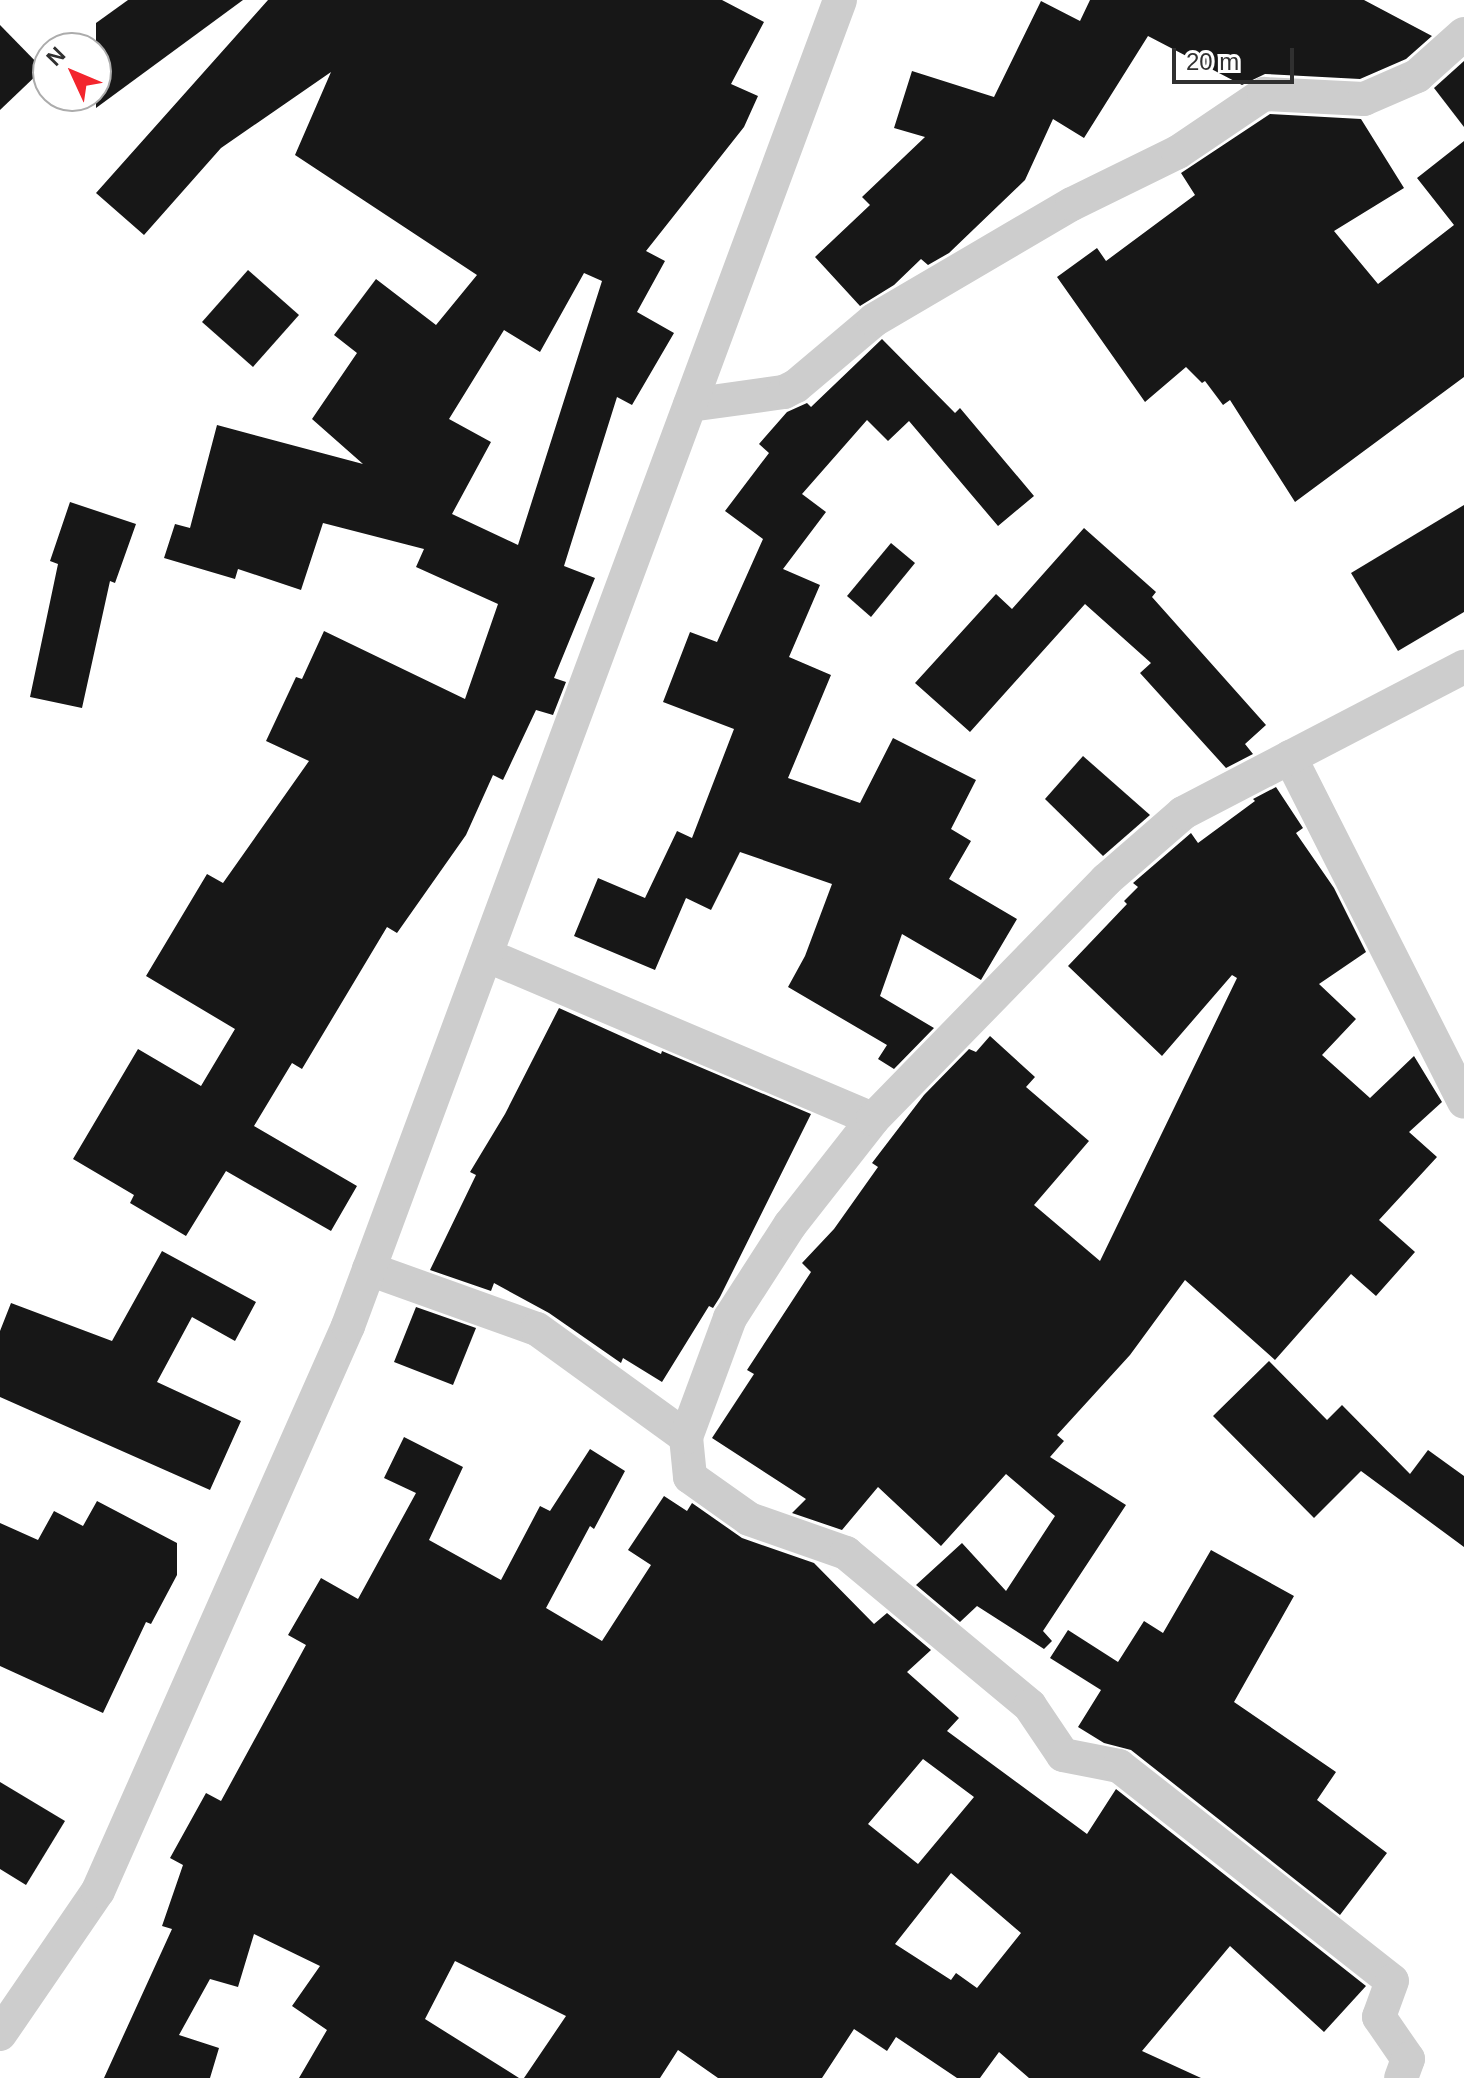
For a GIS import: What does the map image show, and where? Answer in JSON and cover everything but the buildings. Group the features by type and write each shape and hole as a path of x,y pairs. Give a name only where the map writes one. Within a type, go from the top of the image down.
{"street":[{"path":"0,2034 98,1891 348,1326 840,0"},
{"path":"690,405 784,392 796,386 874,320 1072,204 1178,152 1264,94 1364,99 1417,76 1464,34"},
{"path":"1401,2078 1408,2059 1379,2017 1392,1981 1119,1766 1063,1755 1030,1706 846,1553 749,1519 690,1477 686,1437 730,1318 790,1225 873,1119 1117,870 1183,813 1464,667"},
{"path":"1290,757 1464,1102"},
{"path":"486,955 873,1119"},
{"path":"369,1269 537,1329 686,1437"}]}
